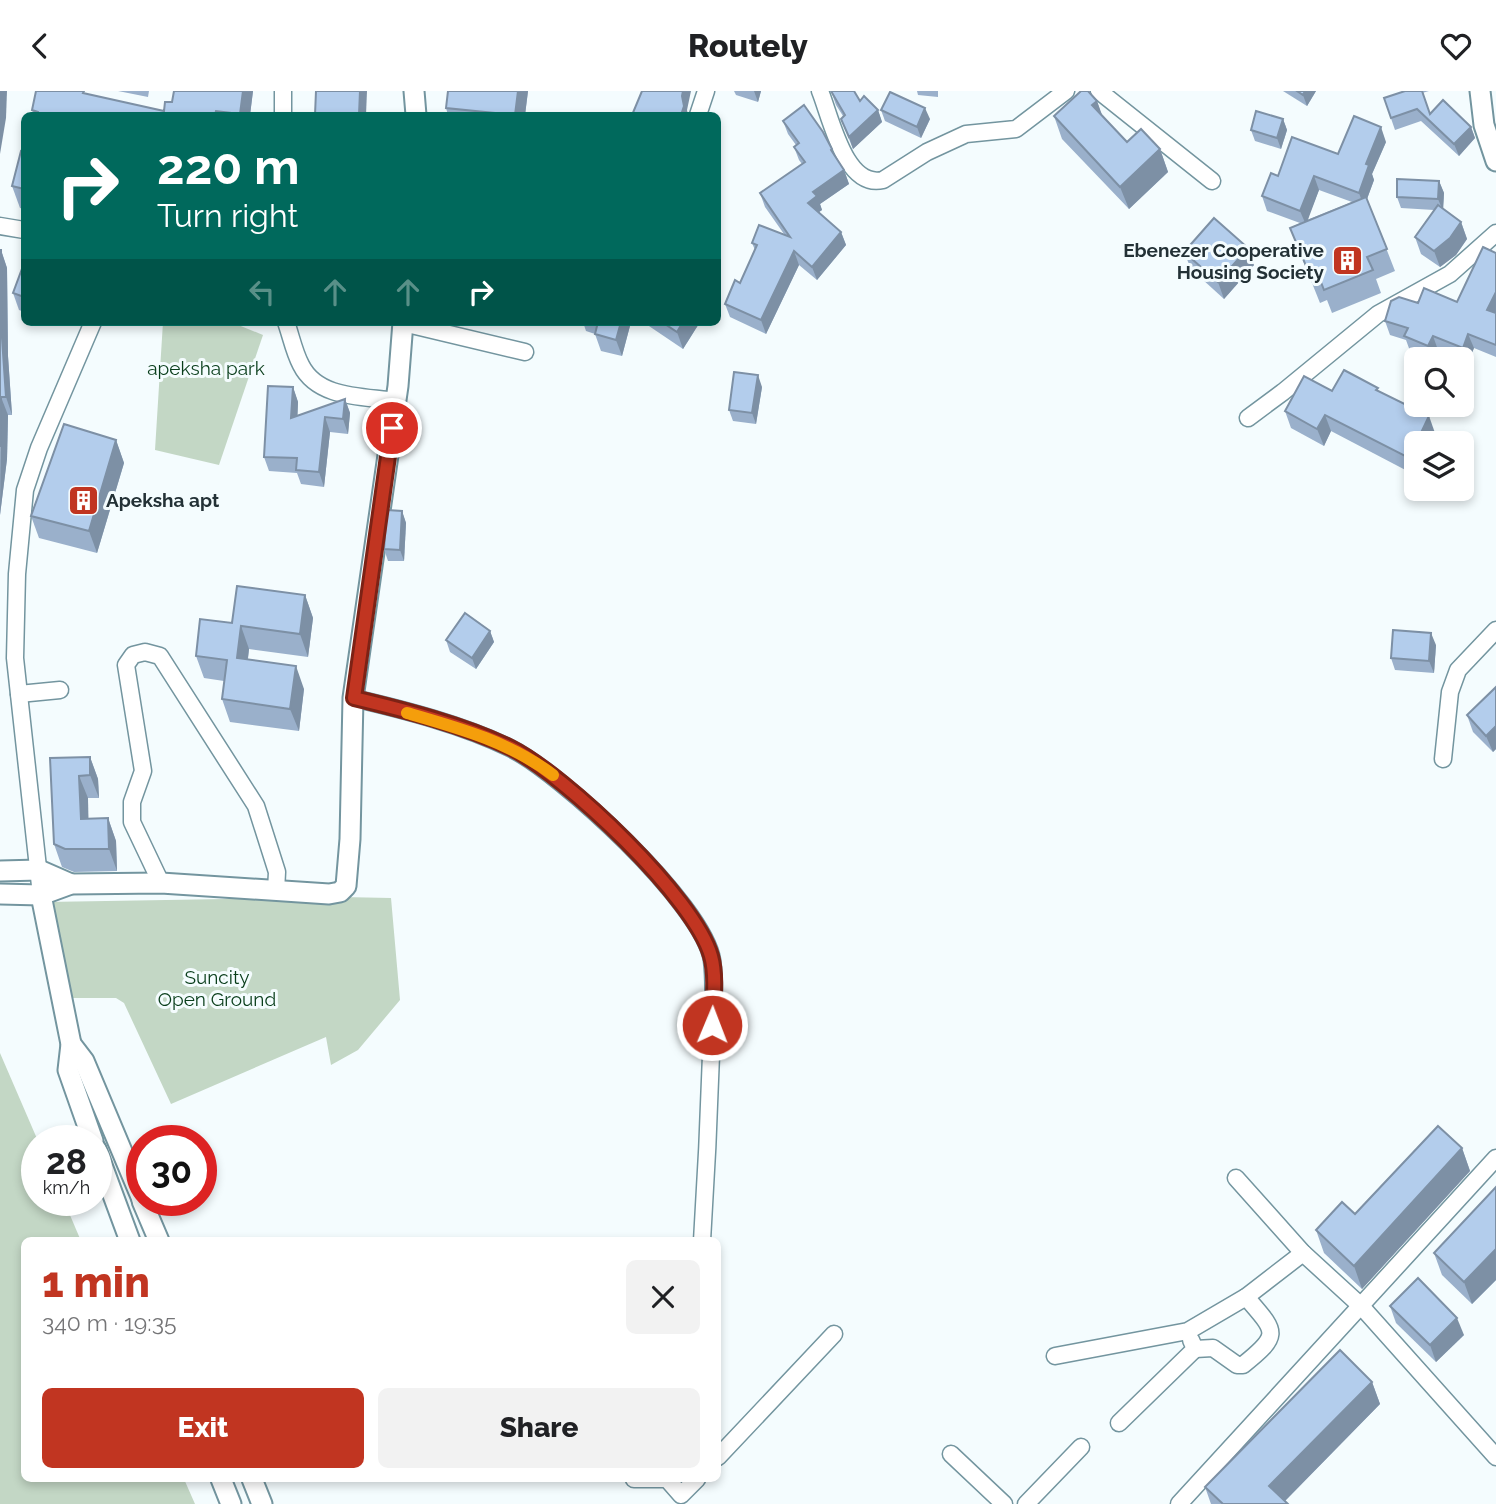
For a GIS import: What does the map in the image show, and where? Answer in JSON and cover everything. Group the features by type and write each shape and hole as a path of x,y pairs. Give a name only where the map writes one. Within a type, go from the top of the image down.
{"street":[{"path":"283,91 283,112"},
{"path":"414,91 416,112"},
{"path":"699,112 706,91"},
{"path":"820,91 843,154 853,170 865,179 875,182 966,134 1016,129 1066,91"},
{"path":"1099,91 1212,181"},
{"path":"1480,91 1484,125 1496,161"},
{"path":"0,226 21,230"},
{"path":"1248,418 1378,314 1402,298 1433,285 1450,274 1496,233"},
{"path":"87,1125 68,1070 71,1044 41,895 19,694 7,656 26,490 39,448 91,326"},
{"path":"287,326 301,364 310,379 321,387 396,401"},
{"path":"0,894 41,895 71,884 161,883 329,894 340,892 346,886 349,865 354,698 396,401 403,326"},
{"path":"419,326 525,352"},
{"path":"1443,759 1450,692 1458,670 1496,630"},
{"path":"161,883 132,822 132,802 143,771 126,665 133,655 145,652 160,656 256,806 277,872 276,891"},
{"path":"19,694 60,690"},
{"path":"354,698 475,733 512,748 551,773 597,813 674,892 703,936 712,958 713,1000 702,1237"},
{"path":"0,871 39,870 71,884"},
{"path":"71,1044 84,1061 126,1162"},
{"path":"1182,1503 1496,1158"},
{"path":"1236,1178 1303,1253 1361,1306 1496,1457"},
{"path":"112,1192 129,1237"},
{"path":"149,1216 157,1237"},
{"path":"1055,1356 1188,1331 1246,1297 1303,1253"},
{"path":"1119,1423 1195,1349 1213,1348 1237,1365 1243,1365 1268,1344 1271,1332 1268,1323 1246,1297"},
{"path":"1188,1331 1195,1349"},
{"path":"721,1454 834,1334"},
{"path":"1026,1504 1081,1447"},
{"path":"951,1454 1004,1504"},
{"path":"223,1482 231,1504"},
{"path":"253,1482 262,1504"},
{"path":"668,1482 677,1500 694,1482"}],"green space":[{"name":"apeksha park","path":"163,326 241,326 263,335 219,465 155,450"},
{"name":"Suncity Open Ground","path":"391,898 400,1000 358,1050 331,1065 326,1037 171,1104 124,1003 116,998 70,998 46,902"},
{"path":"0,1053 31,1125 21,1125 21,1216 70,1216 79,1237 21,1237 21,1482 185,1482 195,1504 0,1504"}],"building":[{"path":"36,91 84,91 83,93 164,111 165,102 172,102 174,91 243,91 240,112 32,110"},
{"path":"316,91 360,91 359,112 315,112"},
{"path":"448,91 518,91 515,112 446,108"},
{"path":"642,91 683,91 682,112 633,112"},
{"path":"831,91 854,91 860,101 864,96 878,110 849,137 841,119 845,115"},
{"path":"1081,91 1088,91 1097,101 1092,105 1127,142 1141,129 1160,149 1120,187 1054,116"},
{"path":"1405,91 1422,91 1430,114 1443,100 1471,127 1454,144 1417,109 1391,118 1384,98"},
{"path":"890,92 925,108 917,127 881,110"},
{"path":"804,105 844,170 813,192 817,196 808,203 841,232 812,267 794,251 761,320 725,304 735,280 740,283 757,245 752,243 759,225 790,237 760,193 805,162 794,147 799,143 783,121"},
{"path":"1256,111 1283,119 1277,138 1251,130"},
{"path":"1354,116 1381,127 1366,164 1369,165 1359,193 1314,176 1300,211 1262,196 1271,173 1278,176 1292,137 1338,154"},
{"path":"21,151 21,188 12,186"},
{"path":"1397,179 1439,181 1438,199 1397,197"},
{"name":"Ebenezer Cooperative Housing Society","path":"1366,197 1387,249 1367,257 1373,270 1324,290 1319,277 1312,280 1290,228"},
{"path":"1438,205 1461,222 1450,238 1434,251 1415,237"},
{"path":"1214,218 1248,248 1218,282 1184,252"},
{"path":"1483,247 1496,253 1496,292 1487,310 1496,313 1496,345 1468,334 1463,347 1433,336 1428,346 1404,336 1408,328 1385,321 1391,301 1399,297 1418,303 1424,288 1457,302"},
{"path":"0,250 6,397 1,397 0,447"},
{"path":"21,271 21,296 13,293"},
{"path":"597,326 620,326 616,340 595,334"},
{"path":"668,326 681,326 677,332"},
{"path":"1344,370 1404,404 1404,417 1429,417 1422,431 1404,431 1404,455 1325,415 1317,429 1285,411 1304,376 1332,391"},
{"path":"734,372 758,375 752,413 729,410"},
{"path":"268,386 293,387 291,418 345,399 343,419 325,417 319,472 296,470 297,458 264,457"},
{"path":"64,424 116,440 89,531 31,516"},
{"path":"387,510 402,511 400,550 384,549"},
{"path":"237,586 305,595 300,634 241,626 237,658 296,666 290,709 222,699 227,660 196,656 200,619 232,623"},
{"path":"465,613 490,631 472,658 446,640"},
{"path":"1393,630 1431,633 1429,661 1391,658"},
{"path":"1496,687 1496,726 1486,736 1467,715"},
{"path":"90,757 90,775 79,776 81,819 108,818 109,849 65,849 54,844 50,758"},
{"path":"1438,1126 1462,1148 1354,1266 1316,1230 1342,1202 1355,1214"},
{"path":"1496,1187 1496,1249 1464,1282 1434,1253"},
{"path":"1418,1278 1457,1318 1430,1345 1390,1306"},
{"path":"1340,1350 1372,1382 1269,1486 1288,1504 1223,1504 1205,1487"}],"slow traffic":[{"path":"407,713 475,733 512,748 553,775"}],"place":[{"name":"Ebenezer Cooperative Housing Society","path":"1347,261"},
{"name":"Apeksha apt","path":"83,500"}],"route":[{"path":"392,428 354,698 475,733 512,748 551,773 597,813 674,892 703,936 712,958 712,1025"}]}
